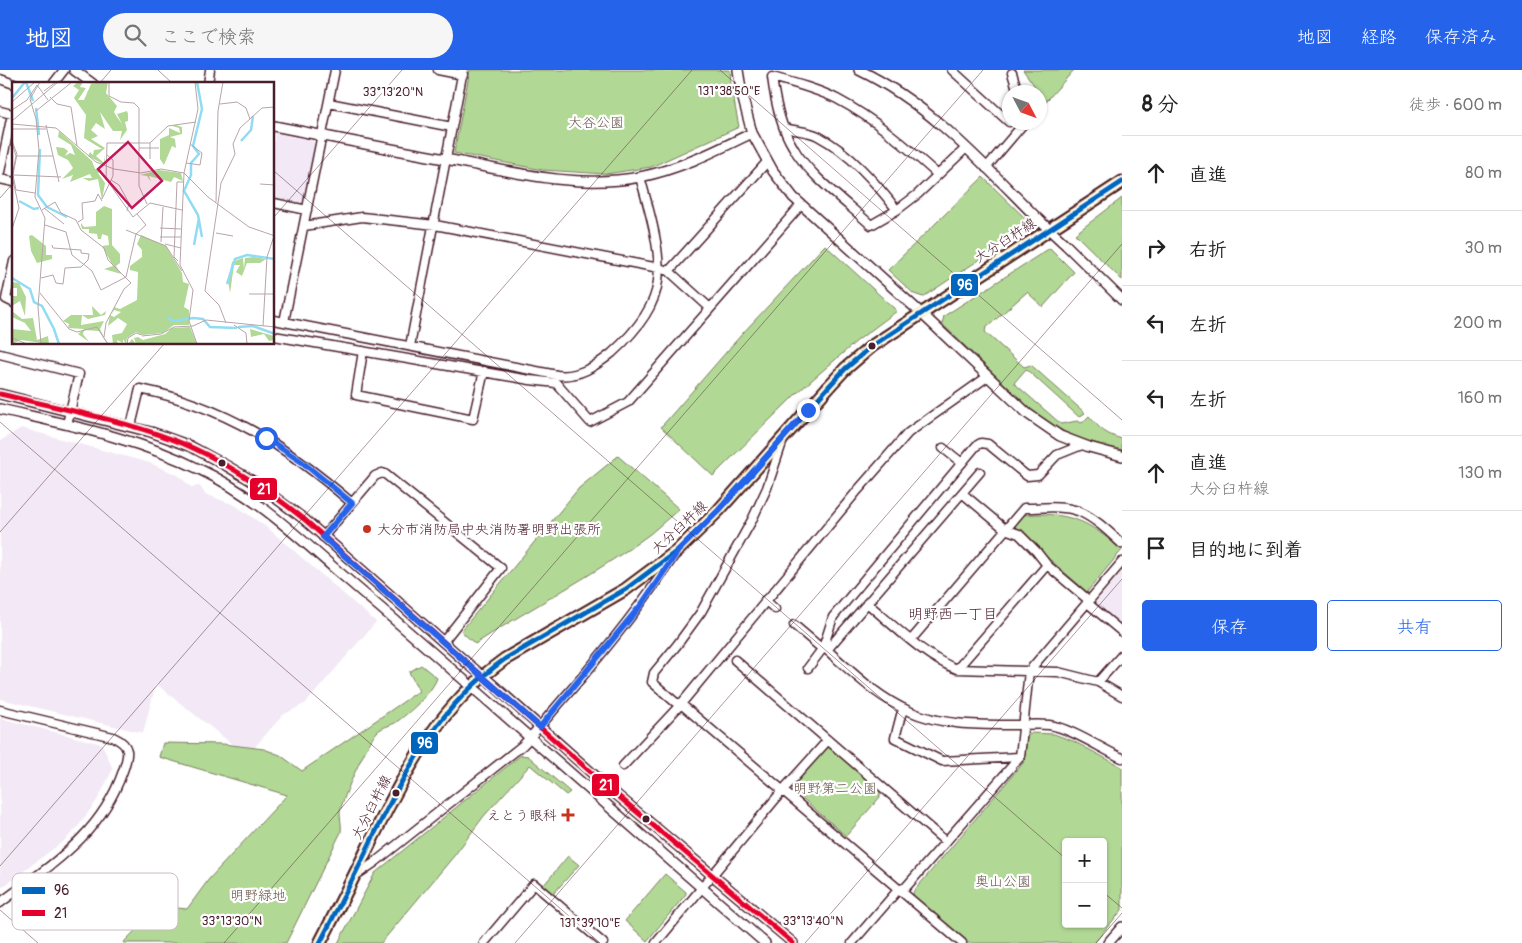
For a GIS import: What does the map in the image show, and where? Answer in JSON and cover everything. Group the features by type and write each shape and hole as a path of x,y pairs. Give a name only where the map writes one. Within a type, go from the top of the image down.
{"main road":[{"name":"大分臼杵線","path":"320,943 393,796 415,757 434,728 469,689 505,659 626,589 678,551 719,510 831,384 859,356 884,337 1122,182"}],"street":[{"path":"55,82 64,70"},
{"path":"74,70 90,82"},
{"path":"284,322 335,70"},
{"path":"410,346 435,225 463,72 438,70"},
{"path":"738,70 742,95 752,133 767,162 786,189 801,205 921,313 987,377 1046,427 1060,436 1082,445 1122,456"},
{"path":"859,70 911,100 942,126 1122,300"},
{"path":"952,70 1002,115"},
{"path":"1012,73 1016,85"},
{"path":"938,175 887,131 863,114 836,99 805,86 772,77 776,102 784,128 793,148 808,167 871,225 897,210 918,194 938,175 966,148"},
{"path":"0,79 12,83"},
{"path":"329,102 452,127"},
{"path":"0,111 12,114 0,172"},
{"path":"275,126 537,177 599,181 640,177 689,163 752,133"},
{"path":"784,128 817,136 841,151 874,181 897,210"},
{"path":"986,168 1018,130"},
{"path":"669,271 767,162"},
{"path":"275,336 484,371 556,379 583,372 606,358 624,342 646,315 655,294 659,268 653,231 640,177"},
{"path":"275,203 307,210"},
{"path":"275,320 410,346 556,379 590,422 628,402 801,205"},
{"path":"304,226 362,216 435,225 659,268 669,271 710,308"},
{"path":"12,271 6,299 12,301"},
{"path":"364,351 356,395 473,419 484,371"},
{"path":"0,354 79,374 67,424"},
{"path":"623,766 681,704 765,600 908,434 987,377"},
{"path":"131,426 140,389 192,403 234,421 280,447 319,475 352,503"},
{"path":"0,394 131,426 190,446 254,482 288,506 611,790 793,943"},
{"path":"0,409 130,441 201,469 243,493 276,517 765,943"},
{"path":"787,433 752,520 701,612 654,673 652,682 675,702 681,704 962,943"},
{"path":"825,649 834,617 976,446 981,443 988,444 1027,476 1038,475 1057,455 1082,445"},
{"path":"943,448 962,463"},
{"path":"808,668 980,472"},
{"path":"323,537 377,474 382,473 501,568 443,642"},
{"path":"962,493 1006,529 1019,534 1047,565 1122,632"},
{"path":"911,640 1024,508 1068,509 1079,512 1091,519 1122,544"},
{"path":"353,877 374,863 473,785 540,727 642,604 678,551"},
{"path":"852,943 898,890 906,887 1020,757 1029,671 1122,562"},
{"path":"957,668 1047,565"},
{"path":"765,600 775,609"},
{"path":"867,603 936,660 945,665 957,668 1058,672 1098,682 1122,696"},
{"path":"794,626 825,649 868,686 890,702 904,709 929,718 950,722 1050,726 1122,758"},
{"path":"1098,682 1122,655"},
{"path":"735,660 946,842"},
{"path":"904,709 895,738 942,761 1020,757"},
{"path":"0,710 112,737 125,746 128,753 121,777 111,800 88,832 65,854 40,873"},
{"path":"656,943 783,790 828,740"},
{"path":"484,943 534,884 603,943"},
{"path":"0,903 12,894"},
{"path":"1108,943 1122,927"}],"shaded area":[{"path":"275,133 310,140 315,145 305,201 301,204 275,198"},
{"path":"21,428 150,463 178,475 191,487 200,486 205,494 235,505 269,529 376,622 306,703 283,715 247,756 156,684 143,733 0,699 0,441"},
{"path":"1122,571 1122,630 1093,606"},
{"path":"0,718 102,744 113,769 98,799 77,828 65,840 21,873 12,873 12,880 0,889"}],"green space":[{"name":"大谷公園","path":"470,70 730,70 739,127 651,167 606,174 543,170 454,153"},
{"path":"1023,70 1074,70 1047,100 1047,85 1034,85"},
{"path":"983,177 1032,225 923,297 914,294 888,270"},
{"path":"1122,198 1122,280 1075,234"},
{"path":"825,245 897,311 858,340 797,393 713,476 661,427 742,334"},
{"path":"1050,248 1074,272 1043,307 1027,292 986,328 985,332 1024,367 1031,365 1085,413 1079,417 1026,369 1014,383 1061,424 1077,421 1082,423 1089,416 1104,431 1122,439 1122,450 1077,437 1036,414 942,324 944,316"},
{"path":"618,456 679,509 650,534 608,563 475,644 461,631 579,488"},
{"path":"1038,514 1075,519 1093,528 1122,550 1087,592 1015,529 1016,521 1022,515"},
{"name":"明野緑地","path":"421,665 437,678 419,703 395,723 377,732 373,738 350,784 342,806 340,813 341,832 286,943 123,943 136,930 178,930 178,908 187,909 209,879 287,795 159,757 163,743 223,744 264,749 280,755 302,771 419,691 409,672"},
{"name":"奥山公園","path":"1030,733 1054,734 1073,741 1122,767 1122,910 1107,928 1107,838 1062,838 1062,928 1107,928 1094,943 962,943 914,899 913,892 1024,762 1027,736"},
{"name":"明野第二公園","path":"828,745 880,790 880,797 846,836 793,790 794,782"},
{"path":"521,755 528,756 570,792 566,795 530,765 484,816 454,856 381,943 338,943 375,873"},
{"path":"568,856 579,865 553,894 543,886"},
{"path":"665,874 686,894 647,941 625,921"}],"transit line":[{"name":"96","path":"320,943 399,786 427,739 461,697 482,677 505,659 626,589 677,551 719,510 845,369 872,346 1122,182"},
{"name":"21","path":"0,394 110,420 174,440 226,465 274,496 304,519 611,790 793,943"}],"place":[{"name":"大分市消防局中央消防署明野出張所","path":"367,529"},
{"name":"えとう眼科","path":"568,815"}],"district":[{"name":"明野西一丁目","path":"953,614"}],"route":[{"path":"266,438 302,462 352,503 323,537 540,727 642,604 678,551 719,510 808,410"}]}
